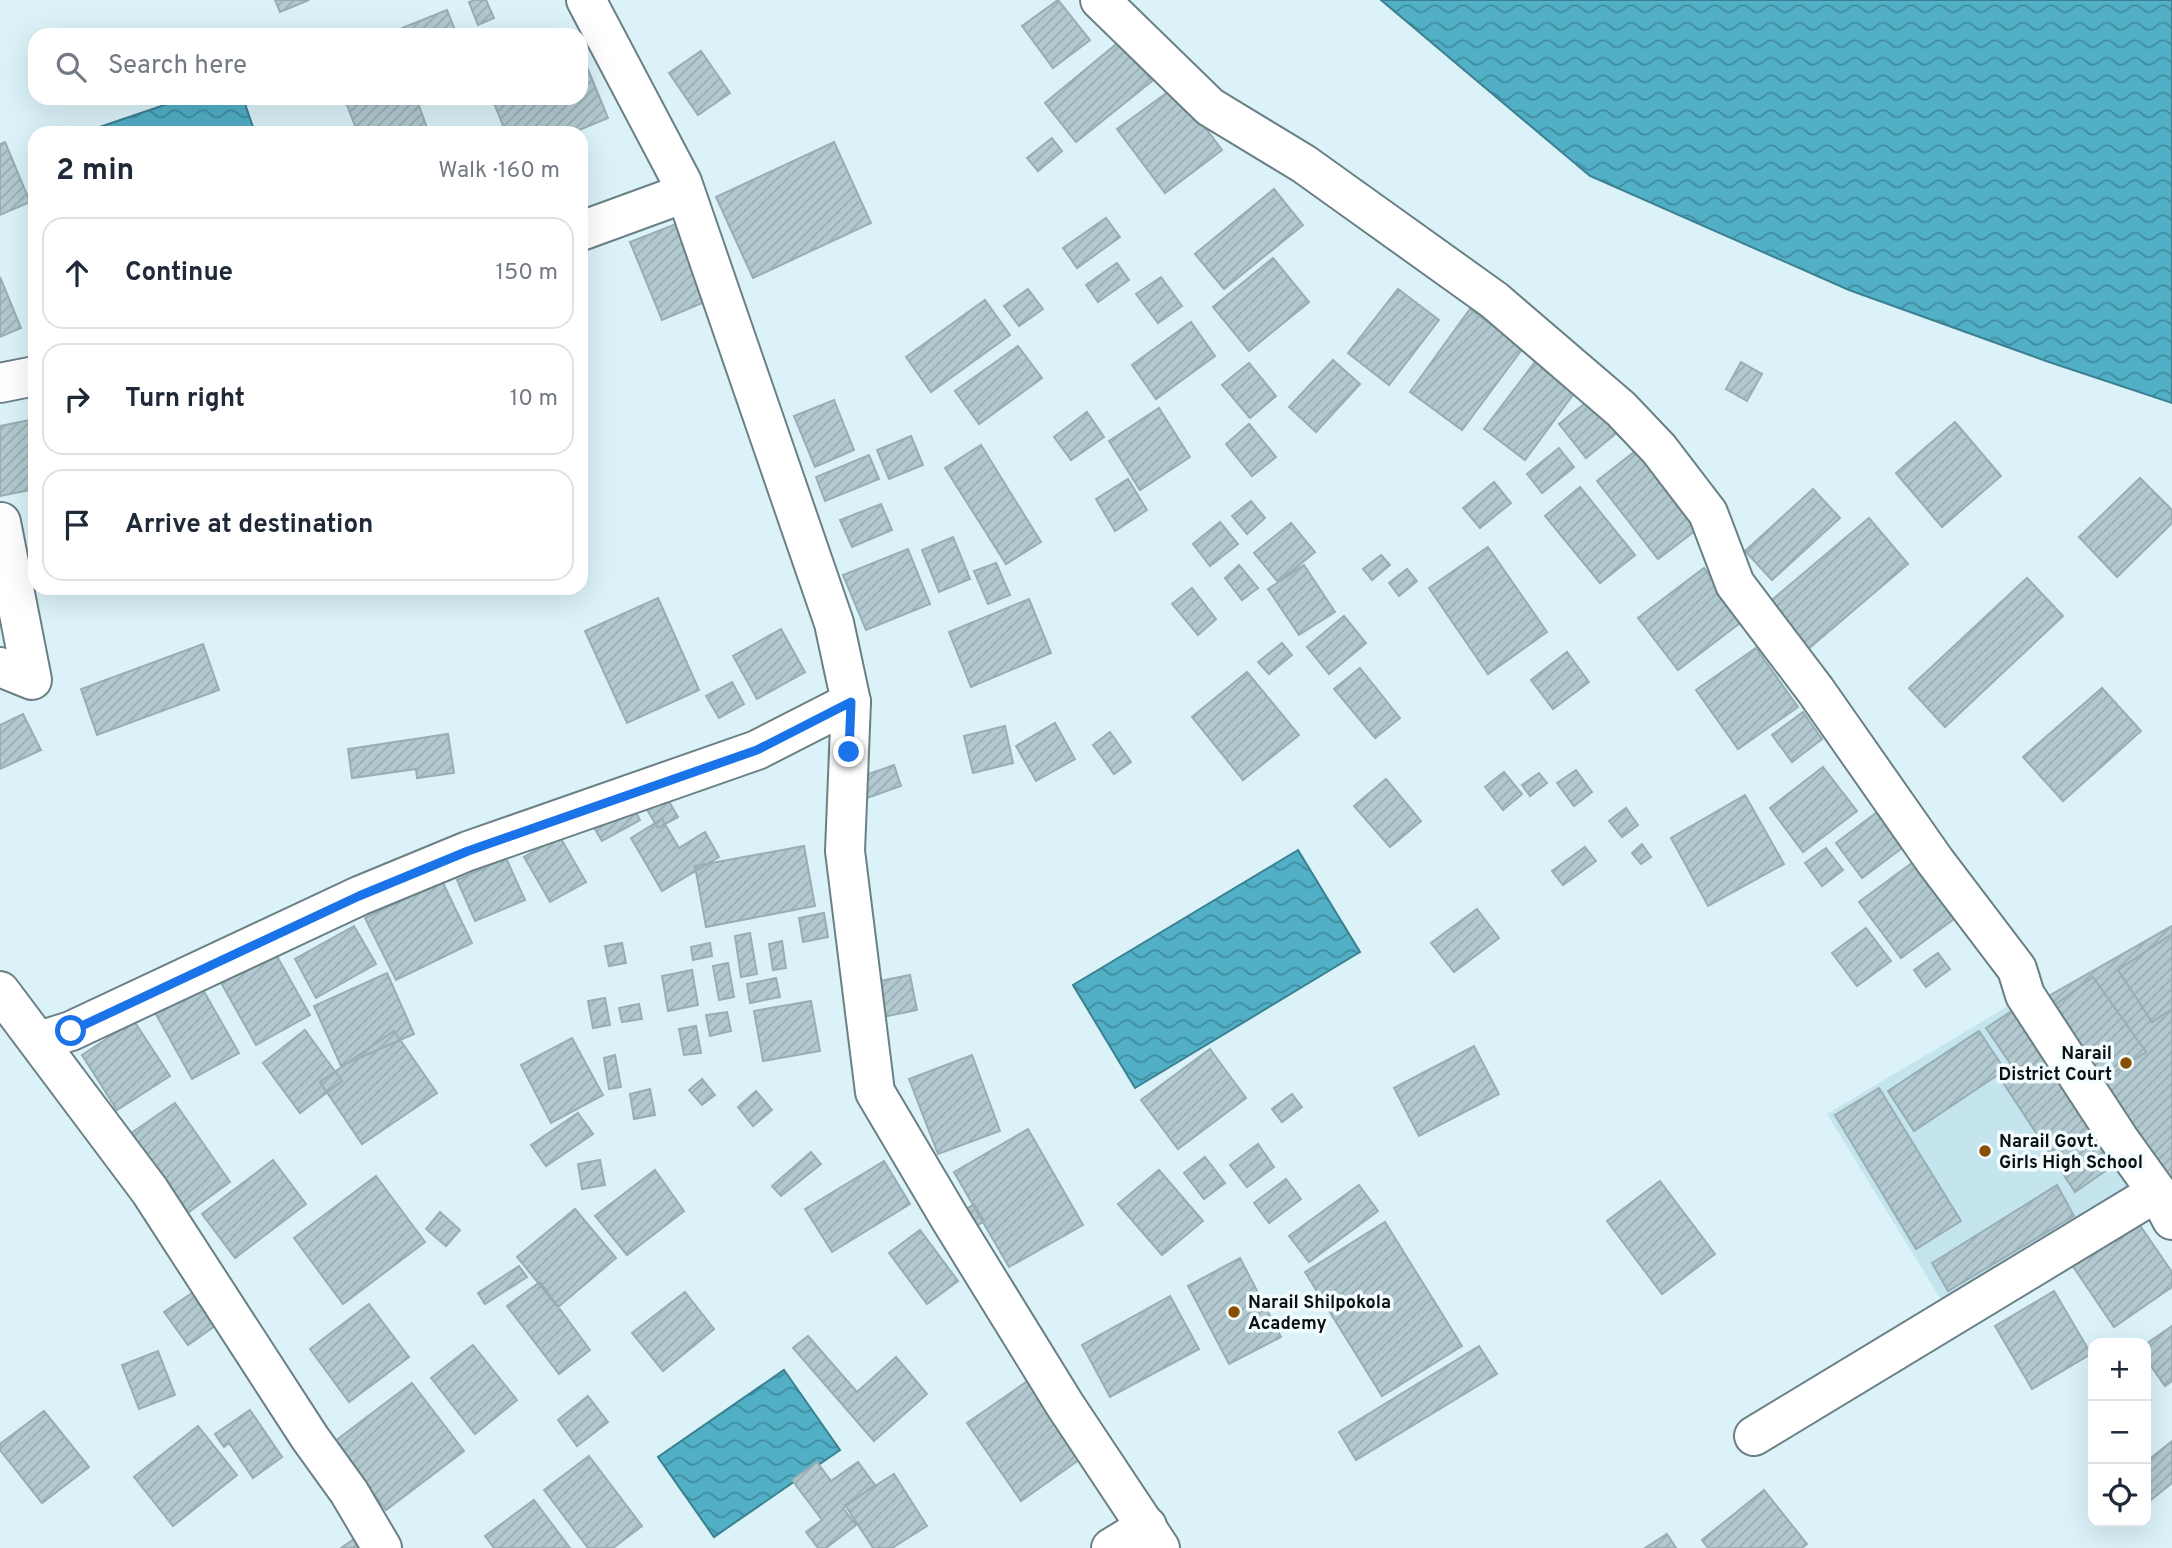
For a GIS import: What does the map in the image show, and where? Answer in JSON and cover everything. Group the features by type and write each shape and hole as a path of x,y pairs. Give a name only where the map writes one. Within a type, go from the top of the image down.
{"street":[{"path":"586,0 685,193 834,624 851,702 845,851 875,1092 1065,1405 1153,1537 1111,1548"},
{"path":"1100,0 1210,107 1304,164 1494,300 1621,409 1659,449 1708,513 1735,584 1816,691 1935,862 2017,969 2025,995 2164,1206 1754,1436"},
{"path":"588,228 685,193"},
{"path":"0,383 28,377"},
{"path":"0,667 32,680 1,522"},
{"path":"39,1041 71,1031 359,896 468,851 757,750 851,702"},
{"path":"0,991 150,1191 310,1438 349,1492 382,1548"}],"shaded area":[{"name":"Narail Govt. Girls High School","path":"2020,999 2144,1187 1948,1311 1827,1114"}],"water":[{"path":"1381,0 2172,0 2172,403 1849,290 1590,176"},
{"path":"164,105 245,105 253,126 103,126"},
{"path":"1298,850 1360,952 1135,1088 1073,985"},
{"path":"784,1370 840,1450 714,1537 658,1457"}],"building":[{"path":"275,0 309,0 280,12"},
{"path":"486,0 494,18 478,25 469,2"},
{"path":"1058,0 1090,40 1053,68 1022,26"},
{"path":"447,10 454,28 402,28"},
{"path":"1120,41 1152,81 1076,142 1045,103"},
{"path":"701,51 730,93 698,115 669,73"},
{"path":"588,70 608,118 588,126 503,126 495,105 588,105"},
{"path":"1175,87 1222,150 1165,193 1117,129"},
{"path":"347,105 419,105 426,126 355,126"},
{"path":"1052,138 1062,151 1038,171 1027,158"},
{"path":"5,142 28,203 0,215 0,144"},
{"path":"834,142 871,223 753,278 716,197"},
{"path":"1274,189 1303,225 1224,289 1195,254"},
{"path":"1106,218 1120,237 1077,268 1063,248"},
{"path":"676,224 707,301 662,320 630,242"},
{"path":"1273,258 1309,302 1249,351 1213,307"},
{"path":"1117,263 1129,280 1098,302 1086,285"},
{"path":"0,277 21,328 0,337"},
{"path":"1161,277 1182,306 1158,323 1136,294"},
{"path":"1028,289 1043,309 1019,326 1004,306"},
{"path":"1398,289 1439,320 1389,385 1348,353"},
{"path":"985,300 1010,335 931,392 906,357"},
{"path":"1470,309 1523,348 1462,430 1410,392"},
{"path":"1191,322 1215,356 1156,399 1132,365"},
{"path":"1018,346 1042,378 979,424 955,391"},
{"path":"1538,358 1578,388 1525,460 1484,429"},
{"path":"1333,360 1360,384 1316,432 1289,407"},
{"path":"1741,362 1762,374 1747,401 1726,389"},
{"path":"1249,363 1276,396 1250,418 1222,385"},
{"path":"1593,397 1620,430 1586,458 1559,424"},
{"path":"834,400 854,450 815,467 794,416"},
{"path":"1159,408 1190,457 1140,490 1109,441"},
{"path":"1087,412 1104,437 1071,460 1054,437"},
{"path":"28,420 28,490 0,496 0,426"},
{"path":"1955,422 2001,476 1942,527 1896,473"},
{"path":"1249,424 1276,457 1252,476 1226,444"},
{"path":"911,436 923,465 889,479 877,450"},
{"path":"981,445 1041,542 1006,564 945,468"},
{"path":"1559,448 1574,467 1542,493 1527,474"},
{"path":"1638,449 1700,527 1658,559 1597,481"},
{"path":"869,455 879,479 825,501 816,477"},
{"path":"2140,478 2172,510 2172,523 2117,577 2079,537"},
{"path":"1128,479 1147,510 1115,531 1096,499"},
{"path":"1494,482 1511,503 1480,528 1463,508"},
{"path":"1580,487 1635,555 1600,583 1545,516"},
{"path":"1813,489 1840,518 1772,580 1745,551"},
{"path":"1251,501 1265,518 1247,534 1232,516"},
{"path":"881,504 892,530 852,547 840,520"},
{"path":"1869,518 1908,564 1807,650 1767,604"},
{"path":"1220,522 1238,544 1210,566 1193,544"},
{"path":"1291,523 1315,552 1278,582 1254,553"},
{"path":"953,537 970,579 939,592 922,550"},
{"path":"1488,547 1547,632 1488,674 1429,588"},
{"path":"908,549 930,604 866,630 843,575"},
{"path":"1381,555 1390,565 1372,580 1363,569"},
{"path":"996,563 1010,595 988,604 974,571"},
{"path":"1239,565 1258,588 1242,600 1225,578"},
{"path":"1304,565 1335,612 1299,635 1268,589"},
{"path":"1704,568 1744,620 1678,670 1638,618"},
{"path":"1407,569 1417,581 1399,596 1389,583"},
{"path":"2027,578 2063,616 1945,727 1909,688"},
{"path":"1192,588 1216,619 1198,635 1172,604"},
{"path":"658,598 699,690 627,723 585,631"},
{"path":"1029,599 1051,653 971,687 949,632"},
{"path":"1344,616 1366,643 1329,674 1307,647"},
{"path":"781,629 805,672 757,699 733,656"},
{"path":"1282,643 1292,655 1269,674 1258,662"},
{"path":"203,644 219,690 97,735 81,689"},
{"path":"1756,648 1798,707 1738,749 1696,690"},
{"path":"1567,652 1589,682 1553,709 1531,680"},
{"path":"1360,668 1400,718 1375,738 1334,689"},
{"path":"1247,672 1299,735 1243,780 1192,717"},
{"path":"732,682 744,704 719,718 706,696"},
{"path":"2102,688 2141,731 2063,801 2023,757"},
{"path":"1803,712 1822,739 1792,762 1772,735"},
{"path":"23,714 41,750 0,769 0,725"},
{"path":"1055,723 1075,759 1036,781 1016,746"},
{"path":"1005,726 1013,763 973,773 964,736"},
{"path":"1110,732 1131,762 1114,774 1093,745"},
{"path":"448,734 454,773 417,778 416,769 352,778 348,749"},
{"path":"894,765 901,786 867,798 860,777"},
{"path":"1823,767 1857,811 1803,852 1770,808"},
{"path":"1576,770 1592,792 1574,806 1557,783"},
{"path":"1504,772 1522,794 1503,810 1485,787"},
{"path":"1539,773 1547,783 1530,796 1522,785"},
{"path":"1386,779 1421,821 1390,847 1354,806"},
{"path":"1745,795 1784,864 1708,906 1671,838"},
{"path":"666,796 678,817 658,828 646,808"},
{"path":"631,804 640,820 602,841 593,826"},
{"path":"1626,808 1638,825 1622,837 1609,821"},
{"path":"1880,810 1906,845 1862,878 1836,843"},
{"path":"662,819 679,848 705,832 719,857 662,891 631,838"},
{"path":"560,837 586,882 550,902 524,857"},
{"path":"1642,844 1651,857 1641,864 1632,853"},
{"path":"804,846 815,906 706,927 695,866"},
{"path":"1585,847 1596,861 1563,885 1552,871"},
{"path":"1826,848 1843,870 1822,886 1805,863"},
{"path":"506,858 525,900 475,921 457,880"},
{"path":"1912,863 1954,919 1901,958 1859,902"},
{"path":"442,881 472,943 396,980 365,918"},
{"path":"1477,909 1499,938 1454,972 1431,943"},
{"path":"824,913 828,937 803,942 799,918"},
{"path":"354,926 376,964 316,998 295,959"},
{"name":"Narail District Court","path":"2172,926 2172,1192 2038,1002"},
{"path":"1866,928 1891,961 1857,986 1832,953"},
{"path":"750,933 757,974 741,977 735,936"},
{"path":"2172,934 2172,1009 2152,1022 2118,970"},
{"path":"782,941 786,968 773,970 769,944"},
{"path":"622,943 626,963 609,966 605,946"},
{"path":"710,943 712,956 693,960 691,947"},
{"path":"274,951 310,1015 256,1045 220,981"},
{"path":"1938,953 1950,969 1926,987 1914,970"},
{"path":"728,963 734,997 719,1000 713,966"},
{"path":"692,970 698,1005 668,1011 662,976"},
{"path":"387,973 414,1034 341,1066 314,1006"},
{"path":"910,975 917,1010 863,1021 855,986"},
{"path":"2093,977 2146,1052 2104,1079 2051,1008"},
{"path":"776,978 780,997 750,1003 747,984"},
{"path":"198,981 239,1053 192,1079 152,1007"},
{"path":"605,998 610,1025 593,1028 588,1001"},
{"path":"811,1001 820,1051 763,1061 754,1011"},
{"path":"639,1004 642,1019 622,1022 619,1008"},
{"path":"2021,1005 2124,1158 2075,1192 2002,1081 2016,1072 1986,1028"},
{"path":"727,1012 731,1031 710,1036 706,1015"},
{"path":"134,1021 170,1076 117,1110 82,1055"},
{"path":"696,1026 701,1053 684,1055 679,1029"},
{"path":"305,1030 342,1081 300,1113 263,1063"},
{"path":"394,1031 437,1093 362,1144 320,1082"},
{"path":"1979,1031 2005,1070 1914,1131 1888,1091"},
{"path":"572,1038 603,1095 551,1123 521,1065"},
{"path":"1474,1046 1499,1094 1419,1136 1394,1088"},
{"path":"1210,1049 1246,1098 1178,1149 1141,1100"},
{"path":"615,1055 621,1087 609,1089 604,1058"},
{"path":"972,1055 1000,1131 938,1154 909,1079"},
{"path":"702,1079 715,1095 702,1105 689,1090"},
{"path":"1879,1088 1961,1221 1916,1249 1835,1115"},
{"path":"650,1089 655,1115 634,1119 630,1094"},
{"path":"756,1091 772,1110 753,1126 738,1107"},
{"path":"1292,1094 1302,1107 1282,1122 1272,1109"},
{"path":"175,1103 230,1182 186,1214 130,1134"},
{"path":"578,1113 593,1134 546,1166 531,1145"},
{"path":"1028,1129 1083,1225 1009,1267 954,1172"},
{"path":"1258,1144 1274,1167 1247,1187 1230,1165"},
{"path":"811,1152 821,1164 781,1196 772,1186"},
{"path":"1205,1157 1225,1183 1204,1199 1184,1173"},
{"path":"273,1160 306,1204 235,1258 202,1214"},
{"path":"600,1160 605,1185 582,1189 578,1164"},
{"path":"884,1161 910,1204 832,1252 805,1209"},
{"path":"655,1170 684,1211 627,1255 595,1216"},
{"path":"1159,1170 1203,1221 1162,1255 1118,1204"},
{"path":"376,1176 425,1242 343,1304 294,1238"},
{"path":"1286,1179 1301,1199 1269,1223 1254,1203"},
{"path":"1660,1181 1715,1254 1662,1294 1607,1221"},
{"path":"1359,1185 1378,1211 1309,1262 1289,1236"},
{"path":"2057,1185 2074,1216 1948,1291 1932,1263"},
{"path":"974,1204 984,1221 965,1234 954,1218"},
{"path":"575,1209 616,1258 558,1307 517,1257"},
{"path":"440,1212 460,1230 446,1246 426,1229"},
{"path":"2137,1221 2172,1272 2172,1287 2114,1327 2072,1265"},
{"path":"1385,1222 1462,1346 1382,1396 1305,1272"},
{"path":"920,1230 958,1281 927,1304 889,1253"},
{"name":"Narail Shilpokola Academy","path":"1240,1258 1281,1337 1229,1364 1188,1286"},
{"path":"519,1266 527,1277 485,1304 478,1293"},
{"path":"540,1282 590,1350 559,1374 507,1306"},
{"path":"202,1286 226,1318 188,1345 164,1312"},
{"path":"2054,1291 2088,1349 2088,1356 2032,1389 1995,1326"},
{"path":"685,1292 714,1329 663,1371 632,1333"},
{"path":"1170,1296 1199,1349 1110,1397 1082,1345"},
{"path":"369,1304 409,1357 349,1402 310,1349"},
{"path":"2172,1326 2172,1381 2165,1386 2151,1366 2151,1341"},
{"path":"808,1336 857,1392 896,1357 927,1394 874,1441 793,1348"},
{"path":"473,1345 517,1400 475,1434 431,1378"},
{"path":"1479,1346 1497,1374 1356,1460 1339,1432"},
{"path":"158,1351 175,1395 139,1409 122,1365"},
{"path":"1029,1380 1083,1457 1021,1501 967,1423"},
{"path":"412,1383 464,1451 386,1510 334,1442"},
{"path":"588,1396 608,1422 577,1446 558,1420"},
{"path":"250,1410 282,1457 253,1478 229,1443 224,1447 215,1434"},
{"path":"44,1411 89,1467 42,1503 0,1450 0,1444"},
{"path":"198,1426 237,1475 173,1526 134,1477"},
{"path":"2172,1441 2172,1483 2151,1500 2151,1464 2151,1458"},
{"path":"589,1456 642,1526 613,1548 588,1548 544,1490"},
{"path":"817,1462 831,1481 858,1462 875,1485 843,1508 856,1525 826,1548 818,1548 806,1532 822,1520 792,1480"},
{"path":"894,1474 927,1526 892,1548 873,1548 845,1505"},
{"path":"1764,1490 1807,1544 1802,1548 1708,1548 1702,1540"},
{"path":"534,1500 570,1548 494,1548 485,1536"},
{"path":"1667,1534 1676,1548 1645,1548"},
{"path":"354,1539 361,1548 341,1548"}],"place":[{"name":"Narail District Court","path":"2126,1063"},
{"name":"Narail Govt. Girls High School","path":"1985,1151"},
{"name":"Narail Shilpokola Academy","path":"1234,1312"}],"route":[{"path":"71,1031 359,896 468,851 757,750 851,702 849,752"}]}
